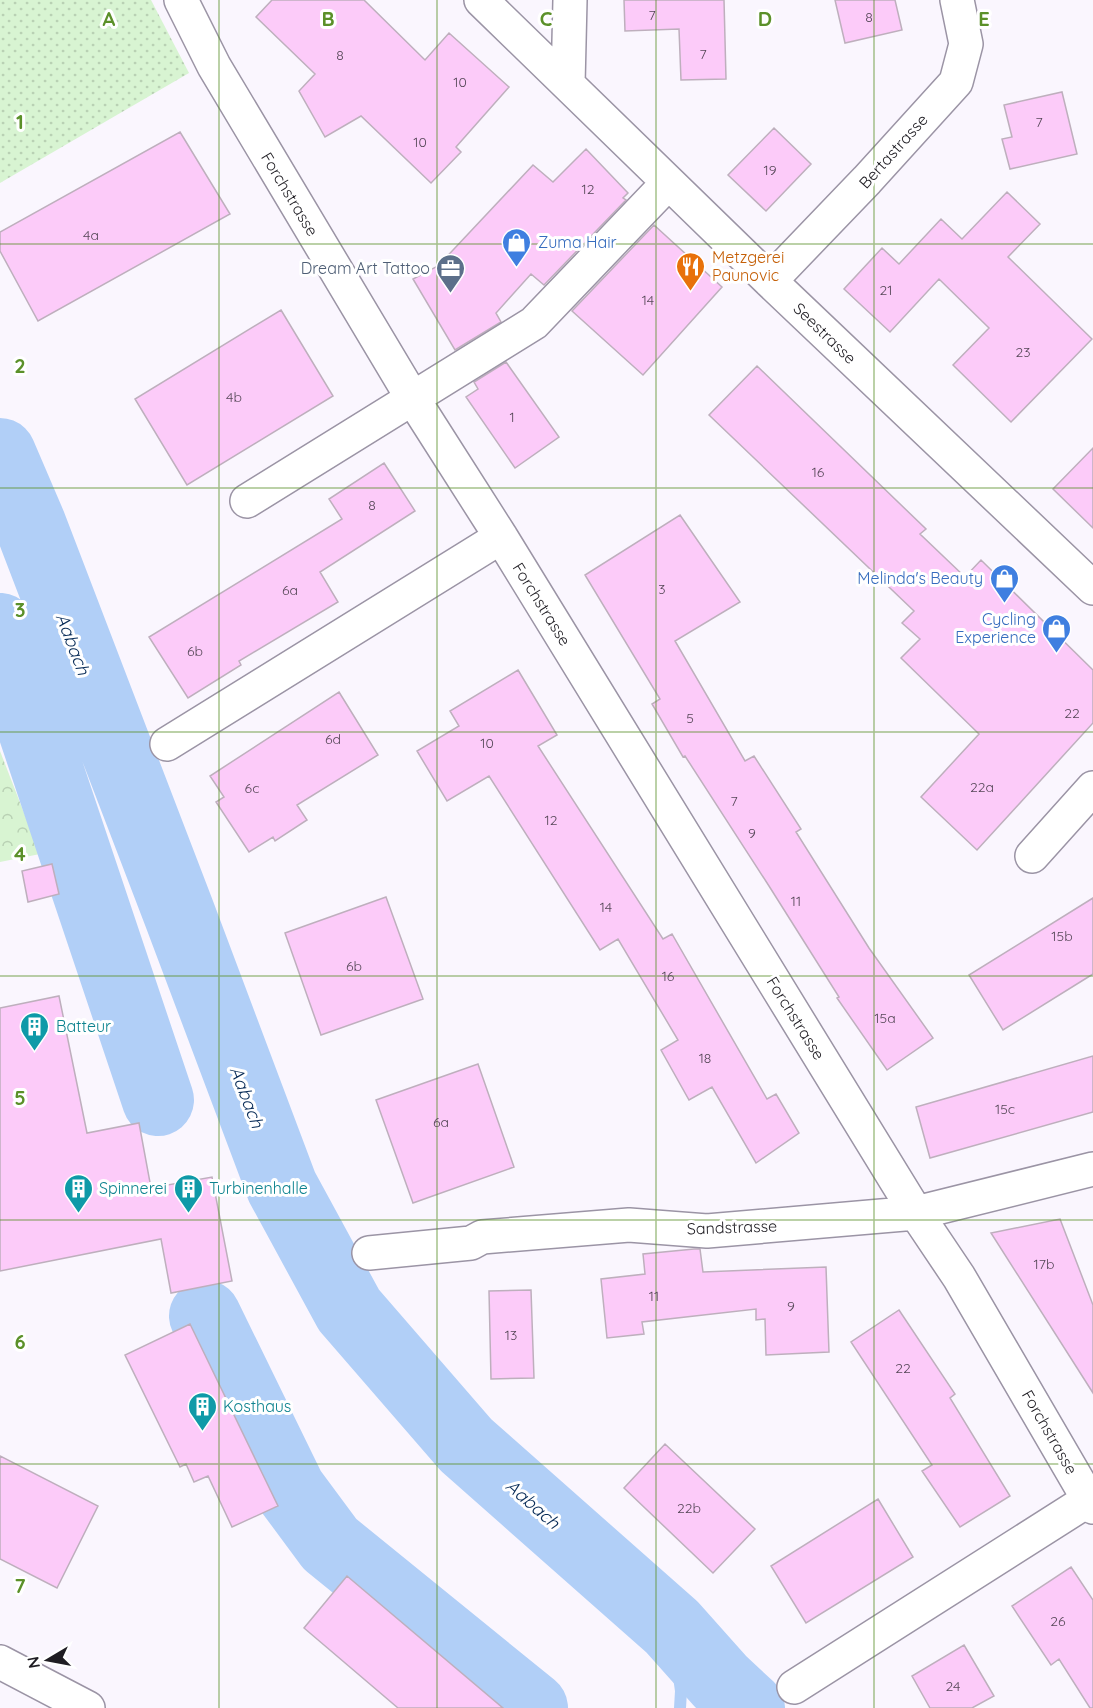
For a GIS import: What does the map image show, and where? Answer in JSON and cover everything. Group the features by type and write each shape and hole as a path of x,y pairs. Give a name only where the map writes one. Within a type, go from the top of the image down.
{"street":[{"name":"Forchstrasse","path":"181,0 214,66 413,399 501,537 916,1213 959,1277 1092,1501 794,1687"},
{"name":"Seestrasse","path":"481,0 668,183 1093,588"},
{"path":"568,84 570,0"},
{"name":"Bertastrasse","path":"770,281 867,180 956,82 966,44 957,0"},
{"path":"247,501 534,323 668,183"},
{"path":"167,744 501,537"},
{"path":"1032,856 1093,788"},
{"name":"Sandstrasse","path":"369,1253 471,1243 482,1237 628,1225 707,1231 916,1213 1093,1169"},
{"path":"0,1662 88,1708"}],"green space":[{"path":"0,0 151,0 189,73 0,183"},
{"path":"0,751 40,854 0,862"}],"building":[{"path":"272,0 364,0 425,60 449,33 509,87 456,147 461,152 431,183 361,116 325,137 299,91 315,74 256,17"},
{"path":"624,0 724,0 726,79 681,80 679,29 625,31"},
{"path":"835,0 895,0 902,30 845,43"},
{"path":"1062,92 1077,154 1010,169 1002,139 1012,137 1004,105"},
{"path":"774,128 811,164 766,211 728,175"},
{"path":"180,132 230,214 38,321 0,251 0,232"},
{"path":"586,149 628,193 623,198 626,200 544,285 531,274 496,313 501,322 455,350 413,279 438,266 533,165 553,182"},
{"path":"1007,192 1040,224 1008,257 1092,339 1011,422 953,365 989,328 939,279 890,332 844,289 882,248 899,264 941,219 962,239"},
{"path":"654,225 722,287 643,375 572,311"},
{"path":"281,310 333,396 187,485 135,399"},
{"path":"506,362 559,437 515,468 466,397 478,389 474,382"},
{"path":"757,366 926,529 920,534 965,577 981,560 1093,670 1093,723 977,850 921,797 979,734 901,658 920,639 902,623 914,611 709,415"},
{"path":"1093,448 1093,528 1053,489"},
{"path":"384,463 415,511 320,572 338,602 239,661 241,665 188,698 149,637 342,519 329,499"},
{"path":"680,515 740,602 675,641 745,761 754,756 801,829 796,832 869,948 933,1038 887,1070 837,998 839,997 769,886 685,756 683,757 652,704 660,699 585,575"},
{"path":"518,670 557,735 538,746 663,939 672,934 767,1099 776,1094 799,1133 756,1163 712,1087 689,1100 661,1050 678,1040 618,939 600,950 489,776 447,801 417,751 459,726 450,711"},
{"path":"339,692 378,755 297,805 307,820 275,841 273,837 249,852 216,802 224,797 210,776"},
{"path":"52,864 59,894 28,902 22,871"},
{"path":"386,897 423,999 321,1035 285,933"},
{"path":"1093,898 1093,974 1003,1030 969,975"},
{"path":"59,996 87,1133 139,1123 151,1188 212,1177 232,1281 171,1293 161,1239 0,1271 0,1008"},
{"path":"1093,1056 1093,1112 930,1158 916,1107"},
{"path":"478,1064 514,1167 413,1203 376,1100"},
{"path":"1060,1219 1093,1305 1093,1393 991,1233"},
{"path":"700,1249 703,1272 826,1267 829,1352 766,1355 765,1319 756,1320 756,1309 642,1322 644,1334 607,1338 601,1279 645,1274 643,1254"},
{"path":"531,1290 534,1378 491,1379 489,1291"},
{"path":"899,1310 955,1394 950,1398 1010,1496 960,1527 922,1471 932,1465 851,1342"},
{"name":"Kosthaus","path":"190,1324 278,1506 232,1527 208,1476 194,1482 186,1464 180,1467 125,1355"},
{"path":"665,1444 755,1529 713,1573 624,1488"},
{"path":"0,1456 98,1506 57,1588 0,1559"},
{"path":"878,1499 913,1557 806,1623 771,1566"},
{"path":"1071,1567 1093,1600 1093,1708 1090,1708 1059,1659 1051,1665 1012,1606"},
{"path":"347,1576 503,1708 398,1708 304,1628"},
{"path":"964,1645 994,1696 972,1708 930,1708 912,1676"}],"waterway":[{"name":"Aabach","path":"0,454 30,524 282,1187 349,1310 466,1445 672,1627 721,1682 749,1708"},
{"path":"0,629 158,1100"},
{"path":"205,1316 290,1490 330,1544 532,1708"},
{"name":"Aabach","path":"672,1627 681,1691 680,1708"}],"place":[{"name":"Zuma Hair","path":"517,268"},
{"name":"Metzgerei Paunovic","path":"691,292"},
{"name":"Dream Art Tattoo","path":"451,294"},
{"name":"Melinda's Beauty","path":"1004,604"},
{"name":"Cycling Experience","path":"1057,654"},
{"name":"Batteur","path":"35,1052"},
{"name":"Spinnerei","path":"78,1214"},
{"name":"Turbinenhalle","path":"188,1214"},
{"name":"Kosthaus","path":"202,1432"}]}
